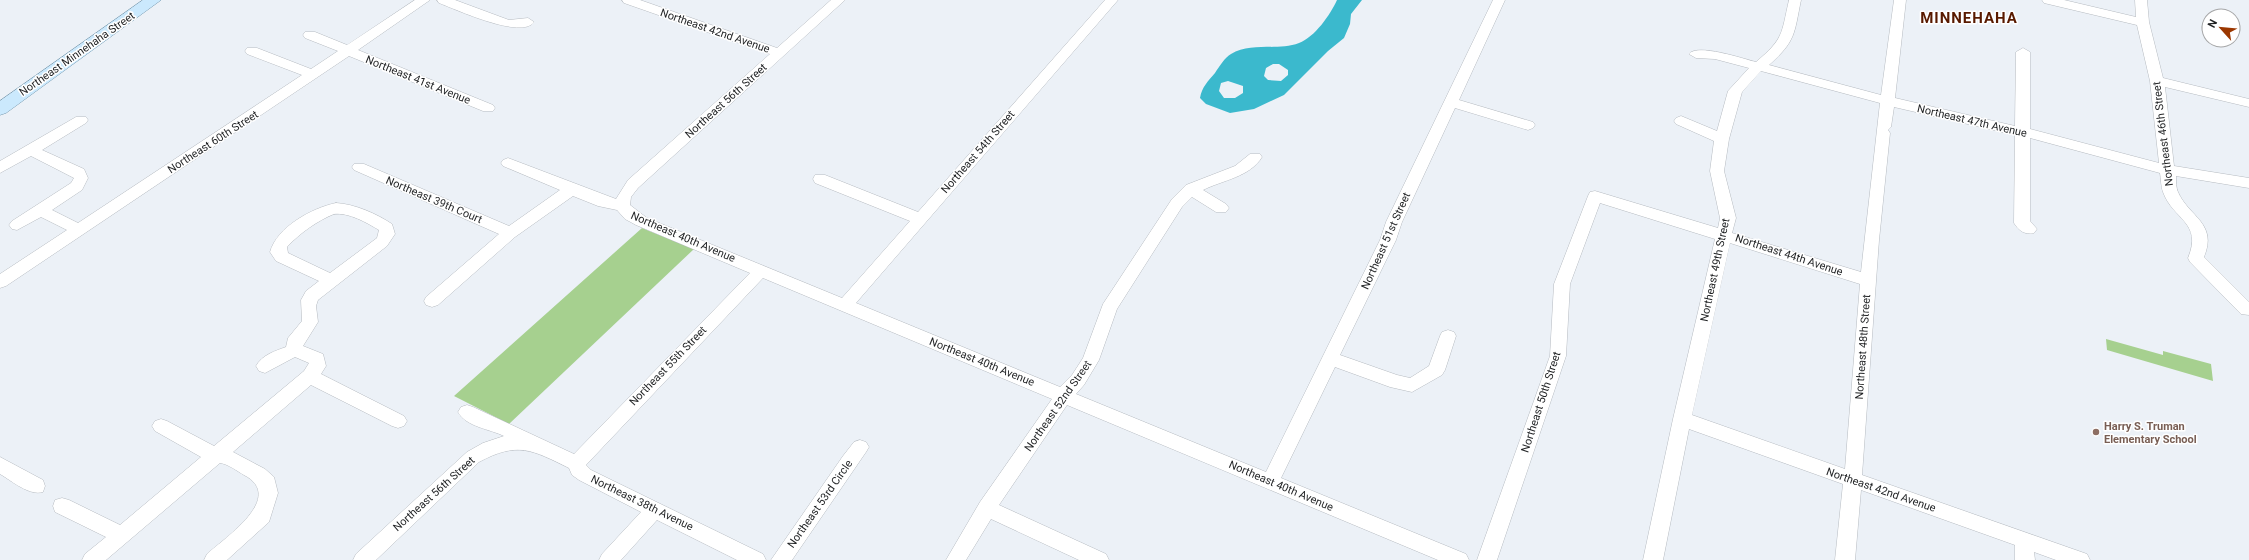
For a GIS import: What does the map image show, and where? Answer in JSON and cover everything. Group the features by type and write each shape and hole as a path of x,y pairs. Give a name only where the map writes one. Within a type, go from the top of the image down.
{"main road":[{"name":"Northeast Minnehaha Street","path":"0,109 153,0"}],"street":[{"name":"Northeast 60th Street","path":"0,282 314,75 424,0"},
{"path":"443,0 506,23 512,24 528,22"},
{"name":"Northeast 42nd Avenue","path":"628,0 779,53"},
{"name":"Northeast 56th Street","path":"622,206 624,196 633,184 838,0"},
{"name":"Northeast 54th Street","path":"845,305 1112,0"},
{"name":"Northeast 51st Street","path":"1270,482 1388,240 1394,222 1499,0"},
{"name":"Northeast 49th Street","path":"1653,560 1682,419 1728,218 1717,171 1722,139 1735,91 1740,83 1779,49 1787,38 1795,0"},
{"name":"Northeast 48th Street","path":"1845,560 1854,481 1867,280 1883,130 1900,0"},
{"path":"2048,0 2143,22"},
{"name":"Northeast 46th Street","path":"2141,0 2143,22 2157,81 2166,170 2170,192 2179,206 2198,227 2202,242 2196,258 2247,310"},
{"name":"Northeast 41st Avenue","path":"310,35 488,108"},
{"path":"252,50 314,75"},
{"path":"2022,52 2022,223 2029,229"},
{"name":"Northeast 47th Avenue","path":"1696,54 1715,55 1888,101 2023,132 2166,170 2249,183"},
{"path":"2157,81 2249,103"},
{"path":"1451,102 1528,125"},
{"path":"0,168 81,120"},
{"path":"1681,121 1722,139"},
{"path":"17,225 77,186 81,178 79,173 30,150"},
{"name":"Northeast 52nd Street","path":"956,560 987,508 1064,395 1078,380 1091,360 1109,308 1177,203 1191,189 1203,182 1240,168 1254,157"},
{"name":"Northeast 40th Avenue","path":"508,163 603,202 622,206 625,212 633,217 1459,560"},
{"name":"Northeast 39th Court","path":"358,167 510,233"},
{"path":"820,179 920,219"},
{"path":"432,301 510,233 522,227 573,189"},
{"path":"1191,189 1221,208"},
{"name":"Northeast 44th Avenue","path":"1595,196 1724,234 1867,280"},
{"name":"Northeast 50th Street","path":"1487,560 1558,356 1562,284 1595,196"},
{"path":"295,350 295,340 310,319 307,307 308,300 330,280 382,242 387,234 386,228 347,209 333,208 317,216 280,244 278,252 282,257 330,280"},
{"path":"40,210 79,230"},
{"name":"Northeast 55th Street","path":"577,464 583,454 762,270"},
{"path":"1330,358 1396,382 1412,385 1436,370 1448,336"},
{"path":"92,560 214,455 310,376 317,366 317,359 295,350 277,357 265,366"},
{"path":"310,376 398,421"},
{"name":"Northeast 38th Avenue","path":"467,412 491,425 502,427 577,464 578,470 584,475 756,560"},
{"name":"Northeast 42nd Avenue","path":"1682,419 2080,560"},
{"path":"161,426 214,455 225,456 259,474 267,482 269,493 262,516 214,560"},
{"name":"Northeast 56th Street","path":"363,560 453,474 474,457 489,448 508,442 536,444"},
{"name":"Northeast 53rd Circle","path":"780,560 810,521 832,483 860,447"},
{"path":"0,465 36,486"},
{"path":"62,506 121,536"},
{"path":"987,508 1099,560"},
{"path":"609,560 654,510"},
{"path":"2024,540 2025,560"}],"green space":[{"path":"642,228 694,249 509,424 454,396"},
{"path":"2106,339 2163,355 2163,351 2211,364 2213,381 2107,350"}],"water":[{"path":"1337,0 1362,0 1351,14 1350,24 1344,38 1328,51 1284,95 1254,109 1230,113 1206,104 1200,98 1206,84 1229,55 1247,48 1282,46 1299,43 1311,36 1316,31","holes":["1273,64 1279,64 1288,70 1288,75 1281,81 1268,80 1264,76 1266,68","1228,81 1243,86 1243,93 1235,98 1224,98 1219,91 1221,83"]}],"place":[{"name":"Harry S. Truman Elementary School","path":"2096,432"}],"district":[{"name":"MINNEHAHA","path":"1969,18"}]}
